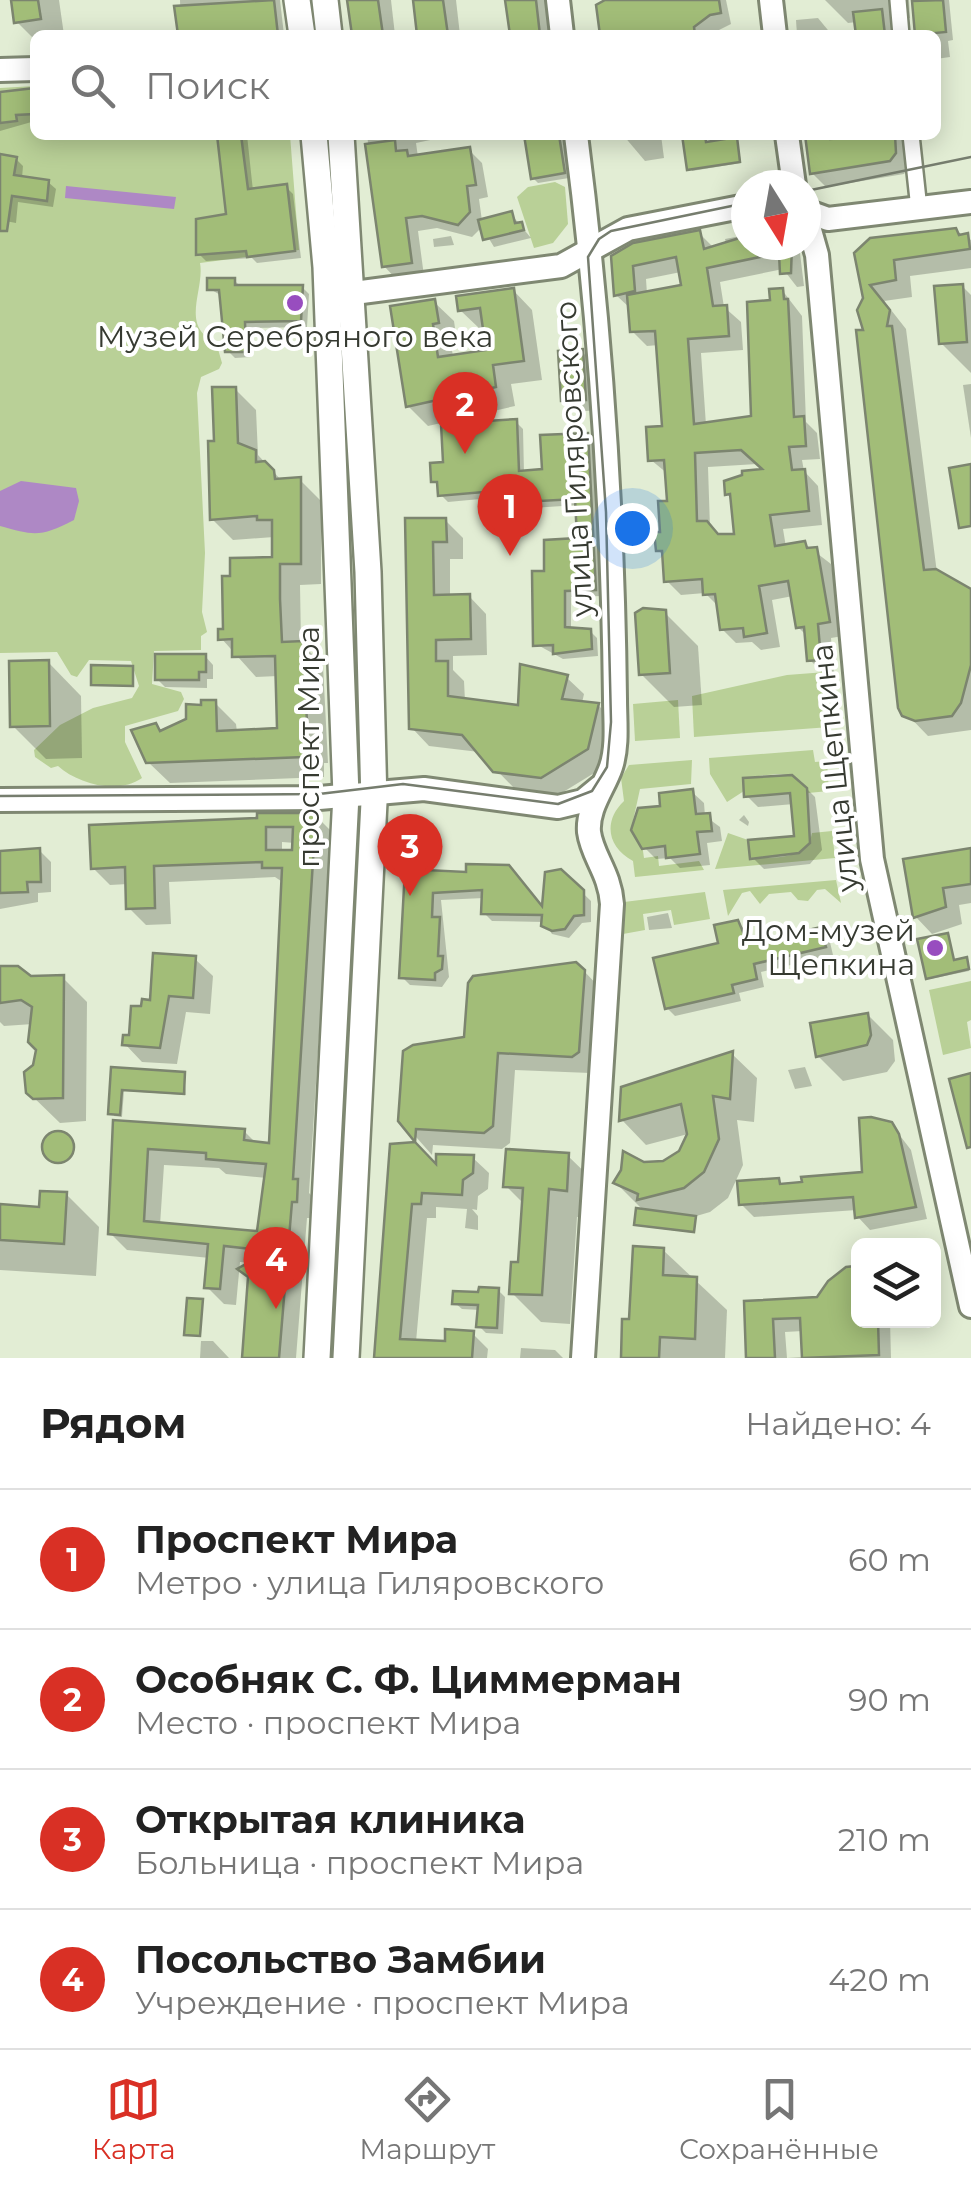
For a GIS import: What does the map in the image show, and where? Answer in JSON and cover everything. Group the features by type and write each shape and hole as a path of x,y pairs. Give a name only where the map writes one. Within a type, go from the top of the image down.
{"main road":[{"path":"298,0 301,30"},
{"path":"324,0 328,30"},
{"name":"проспект Мира","path":"314,140 327,286 346,795 316,1358"},
{"name":"проспект Мира","path":"341,140 354,293 374,792 346,1358"}],"street":[{"path":"558,0 561,30"},
{"path":"770,0 774,30"},
{"path":"898,0 901,30"},
{"path":"0,70 30,68"},
{"name":"улица Гиляровского","path":"577,140 590,249 612,558 615,737 606,780 590,823 596,852 609,879 612,904 583,1358"},
{"path":"788,140 791,170"},
{"path":"912,140 919,209"},
{"path":"821,218 971,202"},
{"path":"532,270 571,245 586,208"},
{"path":"354,293 570,262 628,229 731,209"},
{"name":"улица Щепкина","path":"816,260 870,846 903,1014 971,1306"},
{"path":"0,800 346,795 424,789 549,807 583,801 606,780"},
{"name":"улица Гиляровского","path":"549,807 596,852"}],"green space":[{"path":"30,86 30,140 290,140 299,250 200,263 196,318 205,335 216,342 222,363 219,369 201,377 197,393 205,553 202,612 207,632 201,636 201,650 154,651 152,684 181,692 184,699 178,711 125,726 125,742 142,778 122,786 98,785 76,778 58,766 51,768 35,757 34,750 60,725 93,708 132,698 139,686 131,661 89,660 77,677 71,675 57,652 0,653 0,88"},
{"path":"555,182 565,187 568,224 553,243 534,248 517,197 528,187"},
{"path":"826,672 830,727 694,737 692,696 787,675"},
{"path":"678,700 680,738 635,741 633,704"},
{"path":"813,750 815,762 827,761 829,791 808,793 804,784 790,775 772,774 743,778 744,791 727,802 710,774 709,758"},
{"path":"692,760 691,784 640,789 631,830 642,844 644,858 658,856 659,866 699,861 704,870 635,877 633,861 618,849 611,833 613,817 624,801 621,778 629,765"},
{"path":"832,831 835,858 715,869 728,833 748,840 750,859 797,853 804,849 812,833"},
{"path":"836,880 841,903 825,889 817,890 808,901 798,900 791,892 769,894 760,904 750,891 742,893 728,916 723,890"},
{"path":"705,892 710,919 674,925 671,910 643,914 645,930 623,934 624,902"},
{"path":"971,981 971,1020 967,1022 971,1048 943,1055 929,990"}],"shaded area":[{"path":"66,186 176,197 174,209 65,198"},
{"path":"21,481 76,488 79,501 74,520 38,533 0,526 0,491"}],"building":[{"path":"11,0 38,0 41,19 14,23"},
{"path":"274,0 277,30 177,30 174,6"},
{"path":"347,0 378,0 382,30 351,30"},
{"path":"413,0 443,0 447,30 416,30"},
{"path":"505,0 536,0 539,30 509,30"},
{"path":"605,0 719,0 721,13 710,15 694,30 599,30 596,5"},
{"path":"943,0 946,32 915,30 912,1"},
{"path":"882,9 884,30 855,30 853,12"},
{"path":"30,89 30,114 16,115 17,121 0,123 0,92"},
{"path":"218,140 242,140 248,189 287,184 295,251 247,257 246,251 196,255 196,219 226,214"},
{"path":"395,140 396,151 407,150 408,156 470,147 476,185 467,186 470,212 458,225 422,216 406,218 412,263 382,267 365,144"},
{"path":"525,140 560,140 565,173 531,179"},
{"path":"683,140 737,140 740,162 687,170"},
{"path":"806,140 895,140 896,153 890,161 821,172 809,170"},
{"path":"0,154 17,157 14,175 49,180 47,201 12,196 7,231 0,231"},
{"path":"512,211 515,223 522,222 524,230 483,240 478,220"},
{"path":"956,228 959,235 968,233 970,249 894,260 896,280 870,285 890,310 887,326 892,326 924,570 936,569 971,589 971,665 961,703 952,716 915,721 902,716 898,708 856,330 863,330 857,310 863,298 854,253 870,238"},
{"path":"700,230 704,249 731,241 731,260 745,260 707,268 713,306 727,305 729,336 688,339 694,424 751,416 747,302 770,300 769,289 783,288 784,299 788,299 794,417 804,416 806,446 789,447 792,470 805,469 809,511 770,515 775,546 805,541 807,548 817,547 830,622 818,624 821,660 807,661 804,627 796,628 788,581 759,586 767,633 744,637 743,628 720,630 715,594 703,595 702,579 664,582 662,551 656,551 654,532 660,532 658,501 667,501 664,460 648,461 646,427 662,426 655,331 630,332 627,295 681,285 676,257 633,266 635,291 614,296 611,256 633,243","holes":["741,450 762,469 742,471 742,475 724,481 725,495 730,494 734,534 718,534 707,521 697,521 695,453"]},
{"path":"779,260 791,260 791,273 780,274"},
{"path":"207,278 235,278 235,285 303,285 301,321 245,322 246,352 225,352 219,290 207,290"},
{"path":"963,284 967,342 939,344 934,286"},
{"path":"514,288 524,361 493,365 496,387 406,407 390,306 435,299 439,323 433,324 438,357 486,350 480,308 458,311 456,296"},
{"path":"583,349 586,400 561,401 558,351"},
{"path":"212,387 236,387 238,443 256,450 256,462 265,461 274,470 275,479 301,477 301,564 280,564 280,599 282,642 303,641 308,743 304,743 304,757 146,763 131,730 156,723 160,731 186,719 186,704 216,700 217,731 277,728 275,656 232,657 232,639 218,640 218,629 223,629 222,576 230,576 230,558 272,557 272,520 257,520 257,516 210,520 208,441 214,441"},
{"path":"517,419 519,471 542,469 540,435 588,433 596,590 565,591 565,627 591,629 592,649 553,654 553,645 533,646 532,571 544,571 544,540 577,538 575,499 522,502 520,489 438,496 437,482 431,482 430,463 443,462 441,424"},
{"path":"971,464 971,526 959,528 949,468"},
{"path":"405,518 446,518 447,542 433,542 434,595 470,594 471,639 436,640 436,661 448,661 448,696 518,705 520,664 568,675 562,699 599,703 588,749 541,778 493,772 462,735 409,729"},
{"path":"643,608 666,610 670,673 639,675 635,613"},
{"path":"155,654 206,654 206,672 199,672 199,680 155,680"},
{"path":"49,660 50,726 10,727 9,661"},
{"path":"91,665 133,666 133,686 91,685"},
{"path":"792,775 807,788 810,843 799,853 750,859 748,840 794,836 790,793 744,797 743,778"},
{"path":"693,789 696,814 710,813 712,831 697,832 700,854 666,858 665,846 642,849 631,830 638,808 660,806 659,793"},
{"path":"257,813 316,813 293,1179 298,1179 297,1202 292,1202 279,1358 242,1358 248,1277 237,1269 269,1251 224,1246 220,1289 204,1288 208,1244 108,1234 113,1120 245,1129 244,1140 269,1143 282,868 262,868 262,862 154,866 155,908 126,909 125,867 91,869 89,825 257,818","holes":["266,827 293,827 292,850 266,850","148,1149 206,1153 206,1159 266,1164 257,1231 144,1221"]},
{"path":"40,848 41,882 27,882 28,892 0,893 0,851"},
{"path":"971,848 971,884 943,888 946,907 913,918 903,859"},
{"path":"466,864 509,865 542,906 545,872 561,869 584,890 584,915 574,916 565,929 552,931 541,926 542,915 481,914 482,890 433,893 432,917 440,917 438,956 443,956 442,969 435,973 435,980 399,978 405,869 466,872"},
{"path":"738,920 748,944 821,927 826,947 754,964 757,979 732,985 734,993 665,1009 653,958 718,943 714,925"},
{"name":"Дом-музей Щепкина","path":"948,933 954,960 967,957 969,969 926,979 917,939"},
{"path":"153,953 196,956 193,998 169,996 160,1048 122,1045 123,1035 129,1035 131,1006 141,1006 142,999 150,1000"},
{"path":"576,962 585,970 579,1052 572,1057 498,1053 493,1126 484,1133 416,1129 415,1142 398,1121 403,1051 413,1045 464,1037 468,983 473,976"},
{"path":"0,966 18,966 31,976 64,975 63,1098 33,1099 26,1093 24,1072 33,1065 36,1050 28,1042 32,1007 21,1000 0,1003"},
{"path":"868,1013 871,1035 867,1045 816,1057 810,1023"},
{"path":"733,1051 730,1099 713,1096 719,1139 704,1172 684,1188 637,1200 638,1194 613,1183 621,1170 623,1151 644,1162 663,1161 679,1151 687,1134 681,1104 619,1121 621,1087"},
{"path":"111,1067 185,1072 184,1094 122,1090 120,1115 108,1114"},
{"path":"971,1073 971,1147 967,1148 949,1079"},
{"path":"859,1118 892,1122 899,1134 916,1207 855,1218 853,1197 739,1205 737,1181 779,1178 780,1184 802,1182 801,1177 862,1172"},
{"path":"58,1131 69,1136 74,1147 69,1158 58,1163 47,1158 42,1147 47,1136"},
{"path":"415,1142 436,1164 436,1154 474,1155 473,1173 463,1180 462,1195 422,1193 421,1204 412,1204 400,1339 445,1341 445,1329 474,1331 472,1358 374,1358 390,1144"},
{"path":"506,1149 569,1153 567,1191 549,1189 542,1295 509,1294 511,1262 518,1262 523,1188 503,1187"},
{"path":"40,1191 67,1192 64,1244 0,1240 0,1204 39,1207"},
{"path":"636,1208 696,1216 694,1232 634,1225"},
{"path":"633,1246 664,1248 663,1275 697,1277 695,1339 660,1337 659,1358 621,1358 622,1319 629,1319"},
{"path":"851,1266 851,1328 878,1328 879,1355 802,1358 800,1318 773,1319 775,1358 746,1358 744,1301 817,1297 828,1281"},
{"path":"479,1287 499,1288 497,1328 476,1327 478,1305 452,1304 453,1291 478,1292"},
{"path":"187,1298 203,1299 200,1336 184,1335"}],"tram line":[{"path":"821,188 971,157"},
{"path":"0,796 319,794 403,784 558,804 592,791 607,767 611,722 606,512 588,257 599,239 611,231 731,206"}],"place":[{"name":"Музей Серебряного века","path":"295,303"},
{"name":"Особняк С. Ф. Циммерман","path":"465,454"},
{"name":"Проспект Мира","path":"510,556"},
{"name":"Открытая клиника","path":"410,896"},
{"name":"Дом-музей Щепкина","path":"935,948"},
{"name":"Посольство Замбии","path":"276,1309"}]}
